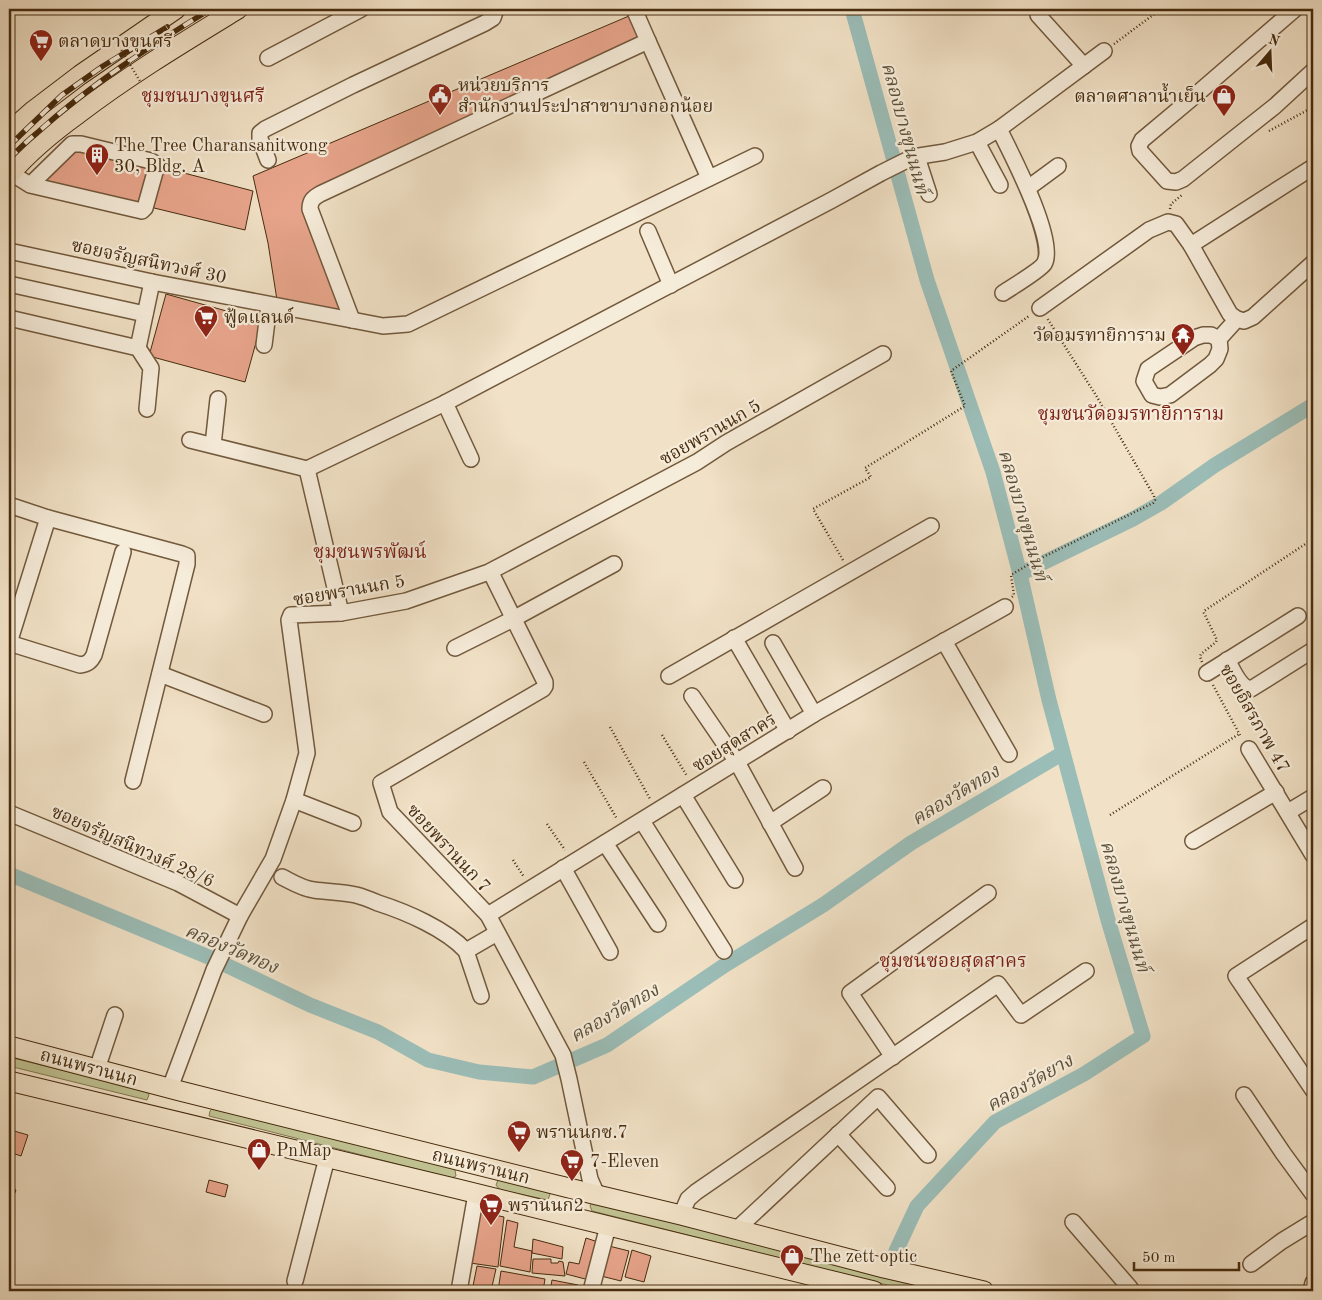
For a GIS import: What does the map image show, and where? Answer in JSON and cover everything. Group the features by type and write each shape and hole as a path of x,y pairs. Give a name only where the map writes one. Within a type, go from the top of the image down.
{"main road":[{"path":"9,132 80,74 173,9"},
{"path":"10,174 35,149 96,100 171,50 238,9"},
{"name":"ถนนพรานนก","path":"9,1046 737,1229 884,1268 984,1291"},
{"name":"ถนนพรานนก","path":"9,1081 874,1291"},
{"path":"458,1160 464,1168 466,1178 465,1183 458,1189"},
{"path":"509,1202 493,1194 490,1187 491,1181 496,1177 510,1173"},
{"path":"597,1195 587,1198 584,1202 584,1210 589,1217 605,1225"}],"street":[{"path":"268,160 260,139 260,133 265,128 485,23 492,18 496,9"},
{"path":"634,9 710,178"},
{"path":"1295,9 1142,140 1140,151 1167,181 1176,182 1183,179 1275,106 1313,71"},
{"path":"268,58 357,10"},
{"path":"1038,15 1084,66"},
{"path":"352,320 310,210 311,202 315,197 648,42"},
{"path":"190,440 307,469 445,403 824,205 881,173 915,157 945,152 976,142 999,128 1104,51"},
{"path":"999,128 1020,169 1034,204 1046,245 1047,257 1043,265 1004,293"},
{"path":"976,142 1000,185"},
{"path":"10,174 30,185 142,211 145,208 157,165 151,161 78,143 72,144 65,150 30,185"},
{"name":"ซอยจรัญสนิทวงศ์ 30","path":"9,251 152,282 383,326 408,324 755,156"},
{"path":"915,157 929,194"},
{"path":"1028,188 1058,166"},
{"path":"1191,245 1313,167"},
{"path":"1040,308 1149,230 1168,222 1176,224 1191,245 1230,314 1244,321 1313,263"},
{"path":"648,232 671,285"},
{"path":"147,410 151,368 138,348 152,282"},
{"path":"9,284 144,314"},
{"path":"264,345 276,306"},
{"path":"9,318 138,348"},
{"path":"1220,339 1211,335 1194,338 1148,369 1144,381 1152,395 1160,397 1170,396 1210,365 1218,354 1220,339 1237,319"},
{"name":"ซอยพรานนก 5","path":"170,1088 214,970 240,916 273,859 308,753 289,620 291,615 341,613 406,601 489,572 697,462 883,354"},
{"path":"213,446 218,399"},
{"path":"445,403 471,459"},
{"path":"307,469 341,613"},
{"path":"9,505 48,518 187,556 187,564 133,782"},
{"path":"48,518 9,643 80,664 86,664 91,661 123,552"},
{"path":"669,676 931,526"},
{"path":"455,648 614,564"},
{"name":"ซอยพรานนก 7","path":"493,578 545,682 545,686 543,689 382,783 390,812 488,915 563,1055 590,1179 597,1195"},
{"name":"ซอยสุดสาคร","path":"488,915 576,864 604,843 814,714 1005,607"},
{"path":"1206,673 1298,616"},
{"path":"734,638 788,731"},
{"path":"944,641 1009,754"},
{"path":"773,643 814,714"},
{"path":"1227,660 1242,685 1251,689 1313,650"},
{"path":"160,674 264,714"},
{"path":"692,696 737,762 795,868"},
{"name":"ซอยอิสรภาพ 47","path":"1249,748 1313,855"},
{"path":"770,823 823,788"},
{"path":"689,792 735,880"},
{"path":"1194,841 1276,792"},
{"path":"1288,812 1313,797"},
{"path":"294,800 353,823"},
{"name":"ซอยจรัญสนิทวงศ์ 28/6","path":"9,813 178,884 240,916"},
{"path":"642,821 724,951"},
{"path":"604,843 658,924"},
{"path":"576,864 610,952"},
{"path":"282,877 305,888 358,895 399,910 440,931 466,951 480,996"},
{"path":"893,1057 850,993 988,893"},
{"path":"1313,926 1236,976 1313,1090"},
{"path":"466,951 497,933"},
{"path":"681,1215 690,1196 998,984 1021,1015 1086,971"},
{"path":"97,1069 115,1015"},
{"path":"1244,1095 1313,1194"},
{"path":"737,1229 878,1097 928,1155"},
{"path":"838,1134 887,1188"},
{"path":"295,1281 327,1158"},
{"path":"459,1291 476,1194"},
{"path":"1073,1222 1130,1288 1128,1291"},
{"path":"1251,1264 1282,1241 1313,1222"},
{"path":"591,1291 605,1225"},
{"path":"1311,1291 1313,1283"}],"path":[{"path":"1104,51 1161,9"},
{"path":"116,41 141,83"},
{"path":"850,572 813,509 871,477 865,468 965,406 951,371 1040,308 1096,397 1154,496 1154,500 1153,503 1031,563 1011,575 1014,595 1005,607"},
{"name":"ซอยอิสรภาพ 47","path":"1249,748 1239,734 1206,673 1200,657 1216,642 1217,638 1204,611 1313,539"},
{"path":"610,727 656,811"},
{"path":"1110,814 1239,734"},
{"path":"662,736 689,792"},
{"path":"584,762 624,831"},
{"path":"547,824 576,864"},
{"path":"512,860 532,888"}],"green space":[{"path":"9,1057 146,1091 149,1095 147,1100 9,1066"},
{"path":"214,1107 449,1167 455,1170 456,1176 452,1178 209,1116 210,1111"},
{"path":"506,1179 546,1189 550,1194 548,1200 500,1190 496,1185 498,1180"},
{"path":"592,1202 693,1225 942,1291 911,1291 592,1211 590,1206"}],"building":[{"name":"หน่วยบริการ สำนักงานประปาสาขาบางกอกน้อย","path":"636,13 648,41 310,205 352,320 277,300 268,243 253,176"},
{"name":"The Tree Charansanitwong 30, Bldg. A","path":"75,147 153,168 141,206 36,183"},
{"path":"161,167 253,191 245,230 150,207"},
{"name":"ฟู้ดแลนด์","path":"166,294 262,321 245,382 149,356"},
{"path":"14,1131 28,1135 21,1156 9,1152"},
{"path":"209,1180 228,1185 225,1197 206,1192"},
{"path":"9,1187 16,1190 11,1203 9,1203"},
{"path":"477,1211 504,1217 498,1267 470,1263"},
{"path":"507,1220 518,1223 514,1247 532,1251 530,1272 500,1266"},
{"path":"586,1238 598,1242 589,1280 566,1274 569,1262 579,1264"},
{"path":"533,1239 563,1247 562,1259 532,1253"},
{"path":"605,1245 629,1251 621,1281 597,1275"},
{"path":"632,1250 651,1256 644,1282 625,1277"},
{"path":"533,1259 551,1259 551,1263 563,1262 565,1276 532,1273"},
{"path":"477,1266 496,1269 491,1291 472,1291"},
{"path":"501,1271 545,1279 543,1291 498,1291"},
{"path":"552,1280 578,1285 576,1291 550,1291"}],"waterway":[{"name":"คลองบางขุนนนท์","path":"852,9 927,280 993,472 1020,574 1049,700 1108,920 1143,1036 1084,1074 995,1122 917,1206 896,1251"},
{"name":"คลองวัดทอง","path":"1020,574 1133,519 1161,503 1215,465 1313,405"},
{"name":"คลองวัดทอง","path":"9,874 211,958 310,1005 378,1032 428,1060 479,1072 533,1077 607,1045 725,965 823,905 911,843 1063,753"}],"railway":[{"path":"9,159 57,115 99,82 211,9"},
{"path":"9,146 62,95 103,66 167,27"}],"place":[{"name":"ตลาดบางขุนศรี","path":"41,62"},
{"name":"หน่วยบริการ สำนักงานประปาสาขาบางกอกน้อย","path":"440,116"},
{"name":"ตลาดศาลาน้ำเย็น","path":"1224,117"},
{"name":"The Tree Charansanitwong 30, Bldg. A","path":"97,176"},
{"name":"ฟู้ดแลนด์","path":"206,338"},
{"name":"วัดอมรทายิการาม","path":"1183,356"},
{"name":"พรานนกซ.7","path":"519,1153"},
{"name":"PnMap","path":"259,1171"},
{"name":"7-Eleven","path":"572,1182"},
{"name":"พรานนก2","path":"491,1226"},
{"name":"The zett optic","path":"792,1277"}],"district":[{"name":"ชุมชนบางขุนศรี","path":"203,95"},
{"name":"ชุมชนวัดอมรทายิการาม","path":"1131,413"},
{"name":"ชุมชนพรพัฒน์","path":"370,551"},
{"name":"ชุมชนซอยสุดสาคร","path":"953,960"}],"water label":[{"name":"คลองวัดยาง","path":"1029,1082"}]}
